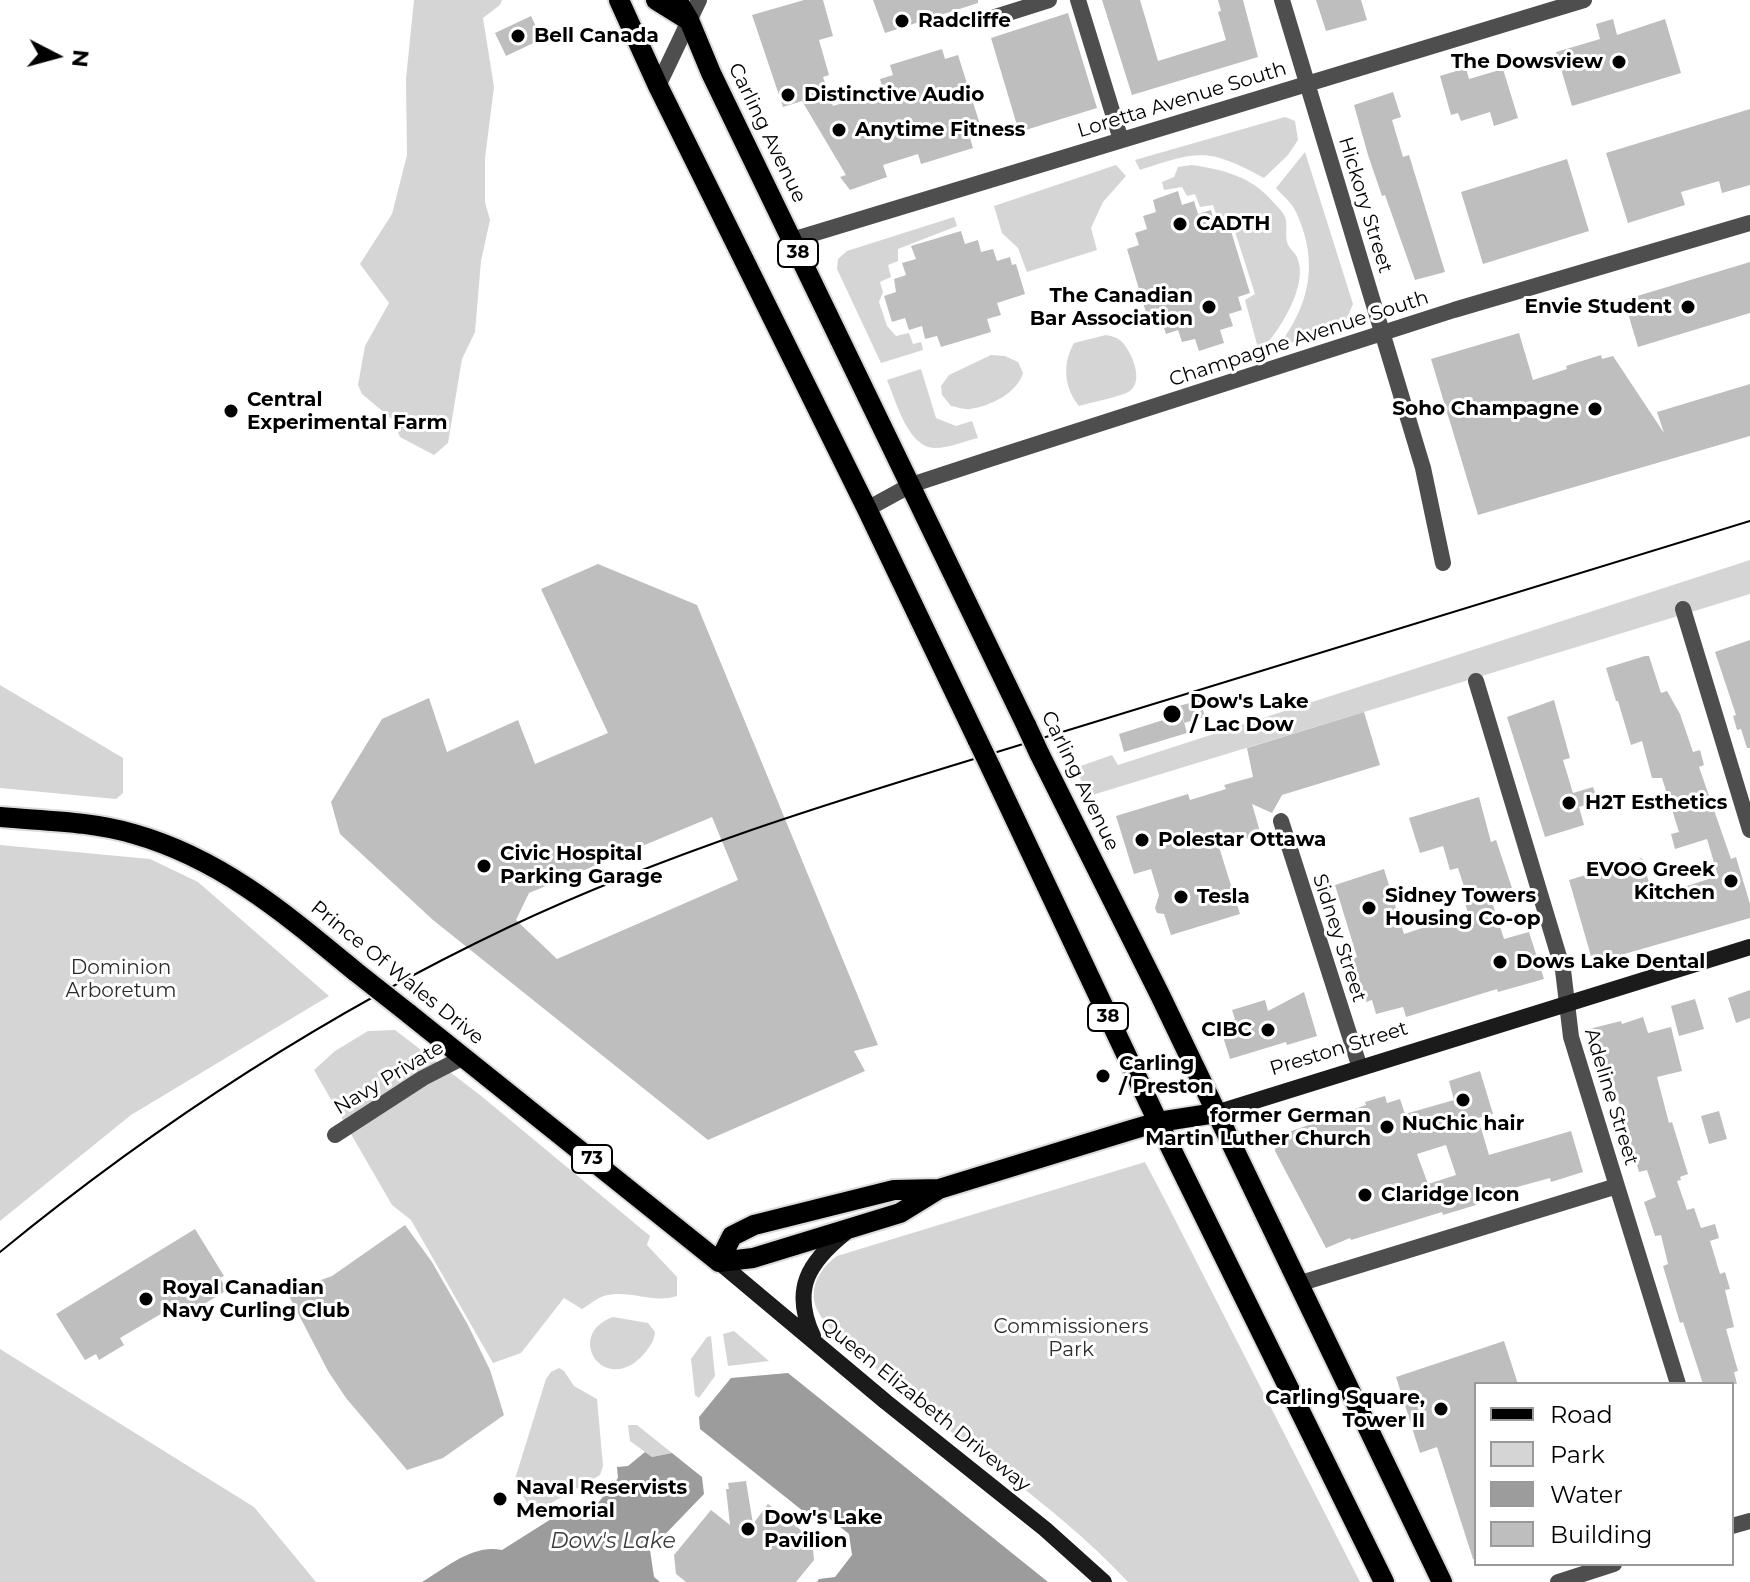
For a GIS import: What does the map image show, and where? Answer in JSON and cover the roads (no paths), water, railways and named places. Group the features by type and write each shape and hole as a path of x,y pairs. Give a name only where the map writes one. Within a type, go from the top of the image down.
{"main road":[{"name":"38","path":"619,0 658,86 867,509 1158,1122 1384,1582"},
{"path":"656,0 689,20"},
{"name":"Carling Avenue","path":"677,0 1442,1582"},
{"name":"Prince Of Wales Drive","path":"0,817 81,824 132,833 183,851 250,887 719,1262"},
{"name":"Preston Street","path":"719,1262 753,1258 900,1213 939,1189 1158,1122 1216,1113 1750,947"},
{"name":"Preston Street","path":"719,1262 732,1236 754,1225 894,1190 939,1189"},
{"path":"815,1341 805,1314 805,1281 815,1261 850,1228"},
{"name":"Queen Elizabeth Driveway","path":"719,1262 886,1402 1045,1529 1104,1582"}],"street":[{"path":"658,86 699,0"},
{"path":"989,19 1049,0"},
{"path":"1078,0 1121,140"},
{"name":"Hickory Street","path":"1282,0 1423,468 1443,563"},
{"name":"Loretta Avenue South","path":"792,240 1584,0"},
{"name":"Champagne Avenue South","path":"867,509 911,485 1454,310 1750,223"},
{"path":"1683,609 1750,830"},
{"name":"Adeline Street","path":"1476,681 1563,970 1568,1028 1677,1382"},
{"name":"Sidney Street","path":"1281,821 1360,1068"},
{"name":"Navy Private","path":"335,1135 423,1078 464,1057"},
{"path":"1298,1284 1617,1186"},
{"path":"1558,1582 1608,1566"}],"water":[{"path":"788,1373 1048,1582 817,1582 835,1577 852,1555 849,1534 829,1518 813,1519 700,1429 699,1417 731,1378"},
{"name":"Dow's Lake","path":"645,1452 652,1457 672,1453 702,1477 704,1494 650,1550 654,1577 660,1582 422,1582 481,1550 502,1550 567,1509 594,1508 618,1478 617,1467 628,1466"}],"tram line":[{"path":"0,1252 181,1116 309,1034 442,960 568,900 689,852 873,790 1750,521"}],"place":[{"name":"Radcliffe","path":"902,21"},
{"name":"Bell Canada","path":"518,36"},
{"name":"The Dowsview","path":"1619,62"},
{"name":"Distinctive Audio","path":"788,95"},
{"name":"Anytime Fitness","path":"839,130"},
{"name":"CADTH","path":"1180,224"},
{"name":"The Canadian Bar Association","path":"1209,307"},
{"name":"Envie Student","path":"1688,307"},
{"name":"Soho Champagne","path":"1595,409"},
{"name":"Central Experimental Farm","path":"231,411"},
{"name":"Dow's Lake / Lac Dow","path":"1172,714"},
{"name":"H2T Esthetics","path":"1569,803"},
{"name":"Polestar Ottawa","path":"1142,840"},
{"name":"Civic Hospital Parking Garage","path":"484,866"},
{"name":"EVOO Greek Kitchen","path":"1731,881"},
{"name":"Tesla","path":"1181,897"},
{"name":"Sidney Towers Housing Co-op","path":"1369,908"},
{"name":"Dows Lake Dental","path":"1500,962"},
{"name":"CIBC","path":"1268,1030"},
{"name":"Carling / Preston","path":"1103,1076"},
{"name":"NuChic hair","path":"1463,1100"},
{"name":"former German Martin Luther Church","path":"1387,1127"},
{"name":"Claridge Icon","path":"1365,1195"},
{"name":"Royal Canadian Navy Curling Club","path":"146,1299"},
{"name":"Carling Square, Tower II","path":"1441,1409"},
{"name":"Naval Reservists Memorial","path":"500,1499"},
{"name":"Dow's Lake Pavilion","path":"748,1529"}],"park label":[{"name":"Dominion Arboretum","path":"121,980"},
{"name":"Commissioners Park","path":"1071,1338"}]}
